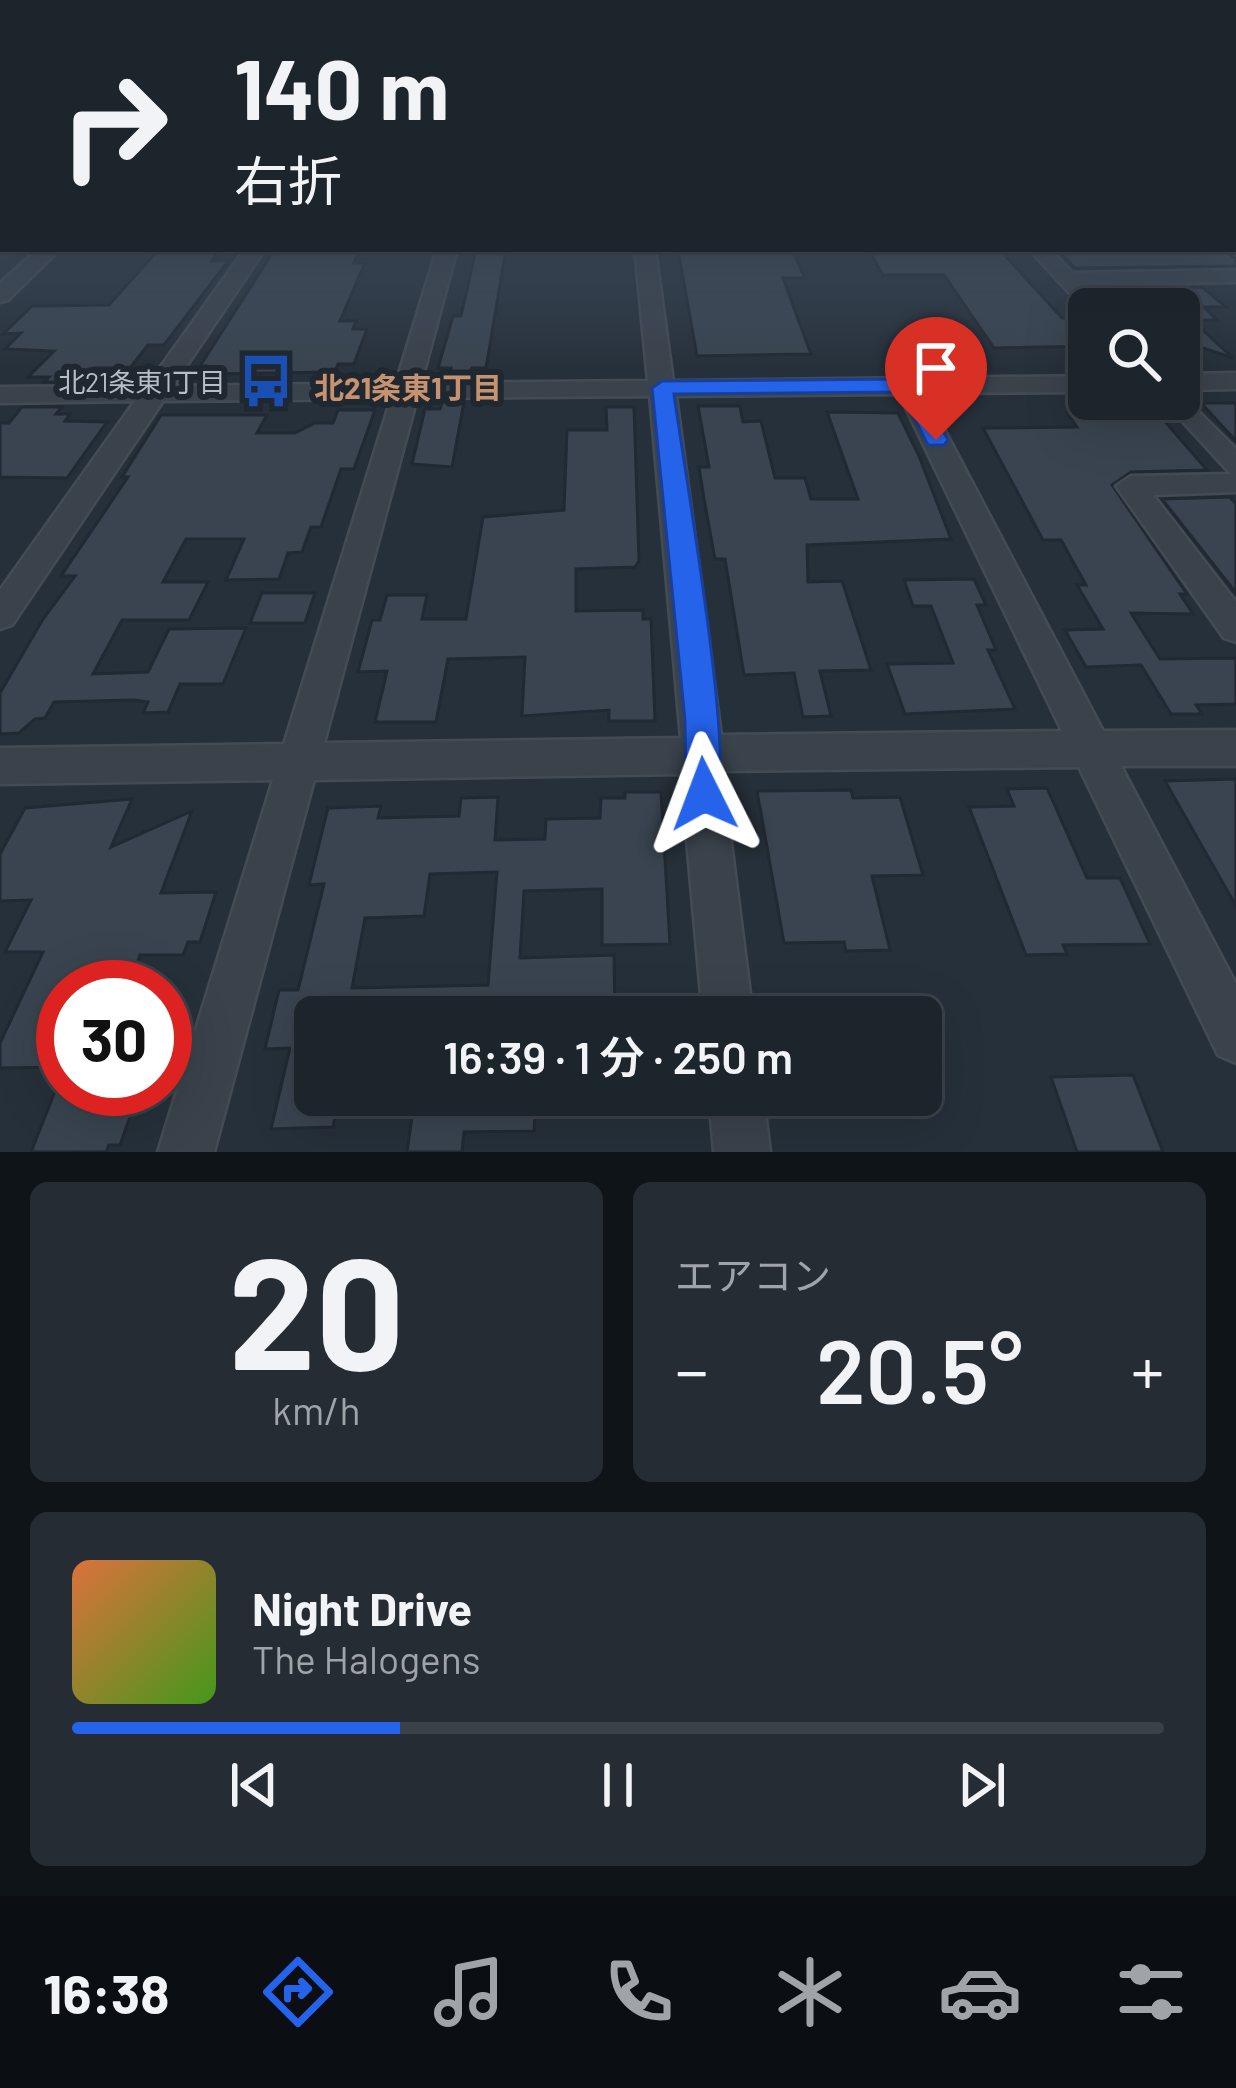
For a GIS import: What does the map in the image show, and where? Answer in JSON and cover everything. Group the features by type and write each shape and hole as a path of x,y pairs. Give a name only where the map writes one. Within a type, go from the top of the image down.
{"street":[{"path":"0,295 35,263"},
{"path":"0,616 245,263"},
{"path":"186,1152 444,263"},
{"path":"647,263 701,720 700,756 726,996"},
{"path":"1051,263 1074,288"},
{"path":"1066,279 1236,276"},
{"path":"1200,382 1236,381"},
{"path":"0,395 1068,383"},
{"path":"908,386 1236,1037"},
{"path":"1194,420 1236,466"},
{"path":"1236,483 1131,486 1236,628"},
{"path":"0,766 700,756 737,751 1236,748"},
{"path":"738,1116 742,1152"}],"building":[{"path":"147,263 227,263 164,345 148,345 130,368 94,368 83,382 44,382 49,377 28,377 54,351 5,349 21,333 3,334 32,306 109,305"},
{"path":"266,263 365,263 340,321 356,321 353,329 367,329 354,364 338,364 335,372 202,374 206,366 200,366"},
{"path":"473,263 504,263 486,368 472,368 469,378 448,378 451,368 438,368 453,316 461,316"},
{"path":"680,263 798,263 805,278 783,278 811,354 697,356"},
{"path":"876,263 1012,263 1062,318 1068,318 1068,346 994,348 944,275 883,275"},
{"path":"1070,263 1236,263 1236,266 1075,268"},
{"path":"1202,287 1226,307 1204,307 1217,320 1200,320 1200,288 1149,288"},
{"path":"1200,327 1233,358 1200,347"},
{"path":"442,402 464,402 452,467 412,464 425,409 440,409"},
{"path":"1201,403 1236,403 1236,441"},
{"path":"698,406 740,406 743,422 761,421 775,478 805,478 811,499 858,499 827,412 898,413 919,456 951,539 807,545 808,582 842,581 871,670 820,671 831,716 803,717 794,673 744,675 725,559 715,559 704,499 699,467 709,467"},
{"path":"22,407 62,407 56,414 70,414 65,421 107,422 67,478 0,477 0,423 9,423"},
{"path":"606,407 634,407 639,561 635,567 576,569 576,611 643,610 643,619 651,619 655,721 609,721 609,710 522,716 525,657 448,659 436,722 375,722 387,671 358,672 372,620 380,620 387,595 427,595 422,619 466,619 483,517 564,510 567,430 607,430"},
{"path":"338,410 375,410 354,469 341,469 321,527 311,527 302,552 288,553 279,579 226,580 244,539 186,539 163,582 208,582 189,620 122,620 93,674 148,672 169,629 246,628 223,684 180,684 168,712 143,713 148,702 134,700 54,702 45,718 35,719 19,733 0,734 0,693 43,619 75,576 61,576 128,477 122,477 161,415 267,415 257,433 295,433 315,423 333,423"},
{"path":"1072,420 1164,420 1207,470 1131,472 1112,485 1187,594 1180,594 1193,614 1131,613 1160,659 1236,658 1236,704 1196,705 1202,714 1171,714 1141,665 1086,667 1065,630 1103,629 1077,585 1086,585 1061,540 1043,540 983,428 1077,427"},
{"path":"1230,497 1236,504 1236,593 1162,499"},
{"path":"974,579 986,605 977,605 996,650 988,650 1015,709 905,714 887,664 953,663 931,606 913,606 904,580"},
{"path":"262,593 315,593 305,623 250,623"},
{"path":"1236,779 1236,906 1165,781"},
{"path":"1047,788 1087,878 1120,878 1150,944 1063,945 1067,954 1026,955 969,807 1014,806 1007,789"},
{"path":"851,790 853,798 900,797 923,875 872,876 890,950 846,951 844,942 784,943 757,791"},
{"path":"661,792 670,944 602,945 602,889 524,891 520,958 614,955 615,996 294,996 294,1116 335,1116 333,1127 271,1129 290,1048 265,1049 279,990 298,990 324,884 309,885 328,808 381,806 378,818 459,816 461,798 498,797 495,840 545,839 546,819 600,818 601,798","holes":["497,872 488,985 352,988 365,918 424,916 430,874"]},
{"path":"132,799 111,847 192,811 161,893 216,892 200,942 188,942 183,955 140,955 138,960 39,960 43,952 5,952 31,900 0,901 0,854 25,808"},
{"path":"36,967 36,1067 0,1068 0,1043"},
{"path":"1133,1075 1163,1152 1077,1152 1051,1077"},
{"path":"45,1116 130,1116 120,1145 109,1145 106,1152 31,1152"},
{"path":"412,1116 535,1116 534,1131 464,1132 462,1152 407,1152"}],"place":[{"name":"北21条東1丁目","path":"266,381"}],"district":[{"name":"北21条東1丁目","path":"408,387"}],"route":[{"path":"704,794 701,720 662,388 908,386 936,440"}]}
